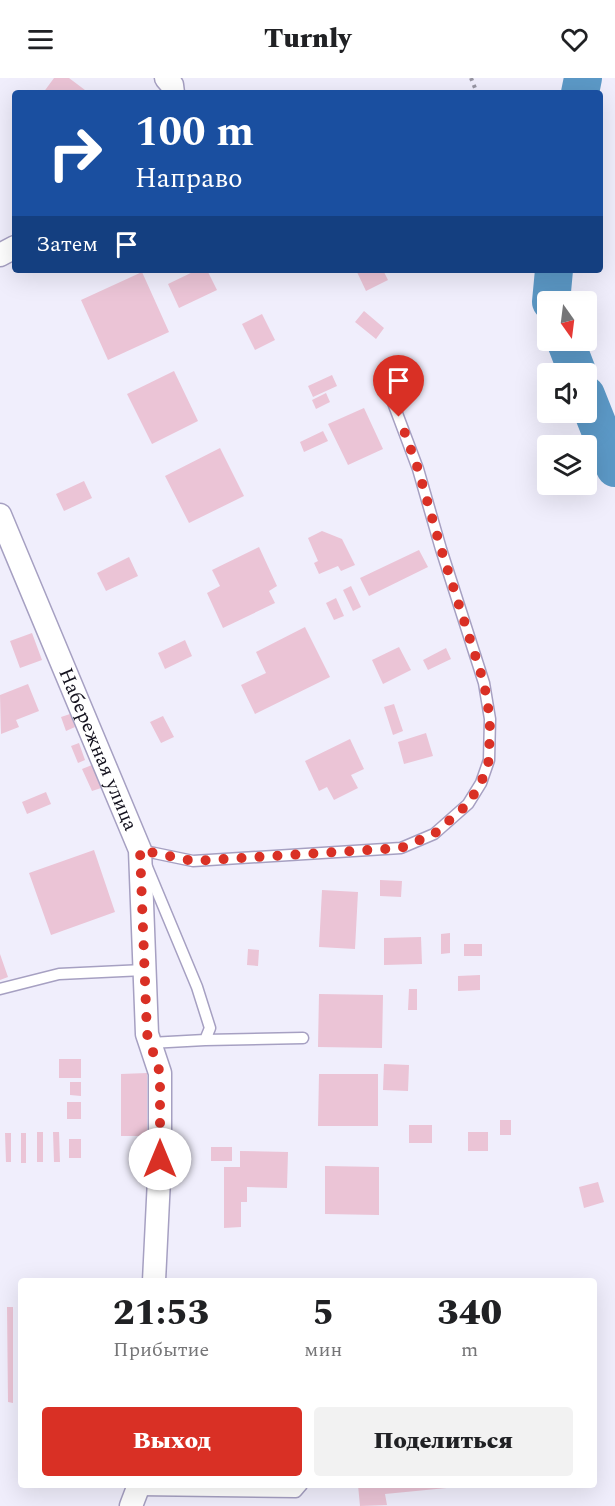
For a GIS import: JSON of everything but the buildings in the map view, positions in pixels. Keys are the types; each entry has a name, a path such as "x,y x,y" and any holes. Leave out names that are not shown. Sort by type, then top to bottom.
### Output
{"street":[{"name":"Набережная улица","path":"0,514 140,850 147,1034 160,1073 160,1159 154,1278"}],"lane":[{"path":"140,850 193,861 401,848 434,834 468,804 481,783 489,760 490,719 484,683 418,469 392,400"},
{"path":"140,850 206,1011 210,1028 205,1040"},
{"path":"0,989 58,975 144,970"},
{"path":"150,1043 303,1038"},
{"path":"136,1494 296,1491 299,1488"}],"waterway":[{"path":"581,90 583,78"},
{"path":"552,291 554,273"},
{"path":"569,351 574,363"},
{"path":"597,423 615,468"}],"route":[{"path":"160,1159 160,1073 147,1034 140,850 193,861 401,848 434,834 468,804 481,783 489,760 490,719 484,683 418,469 399,417"}]}
